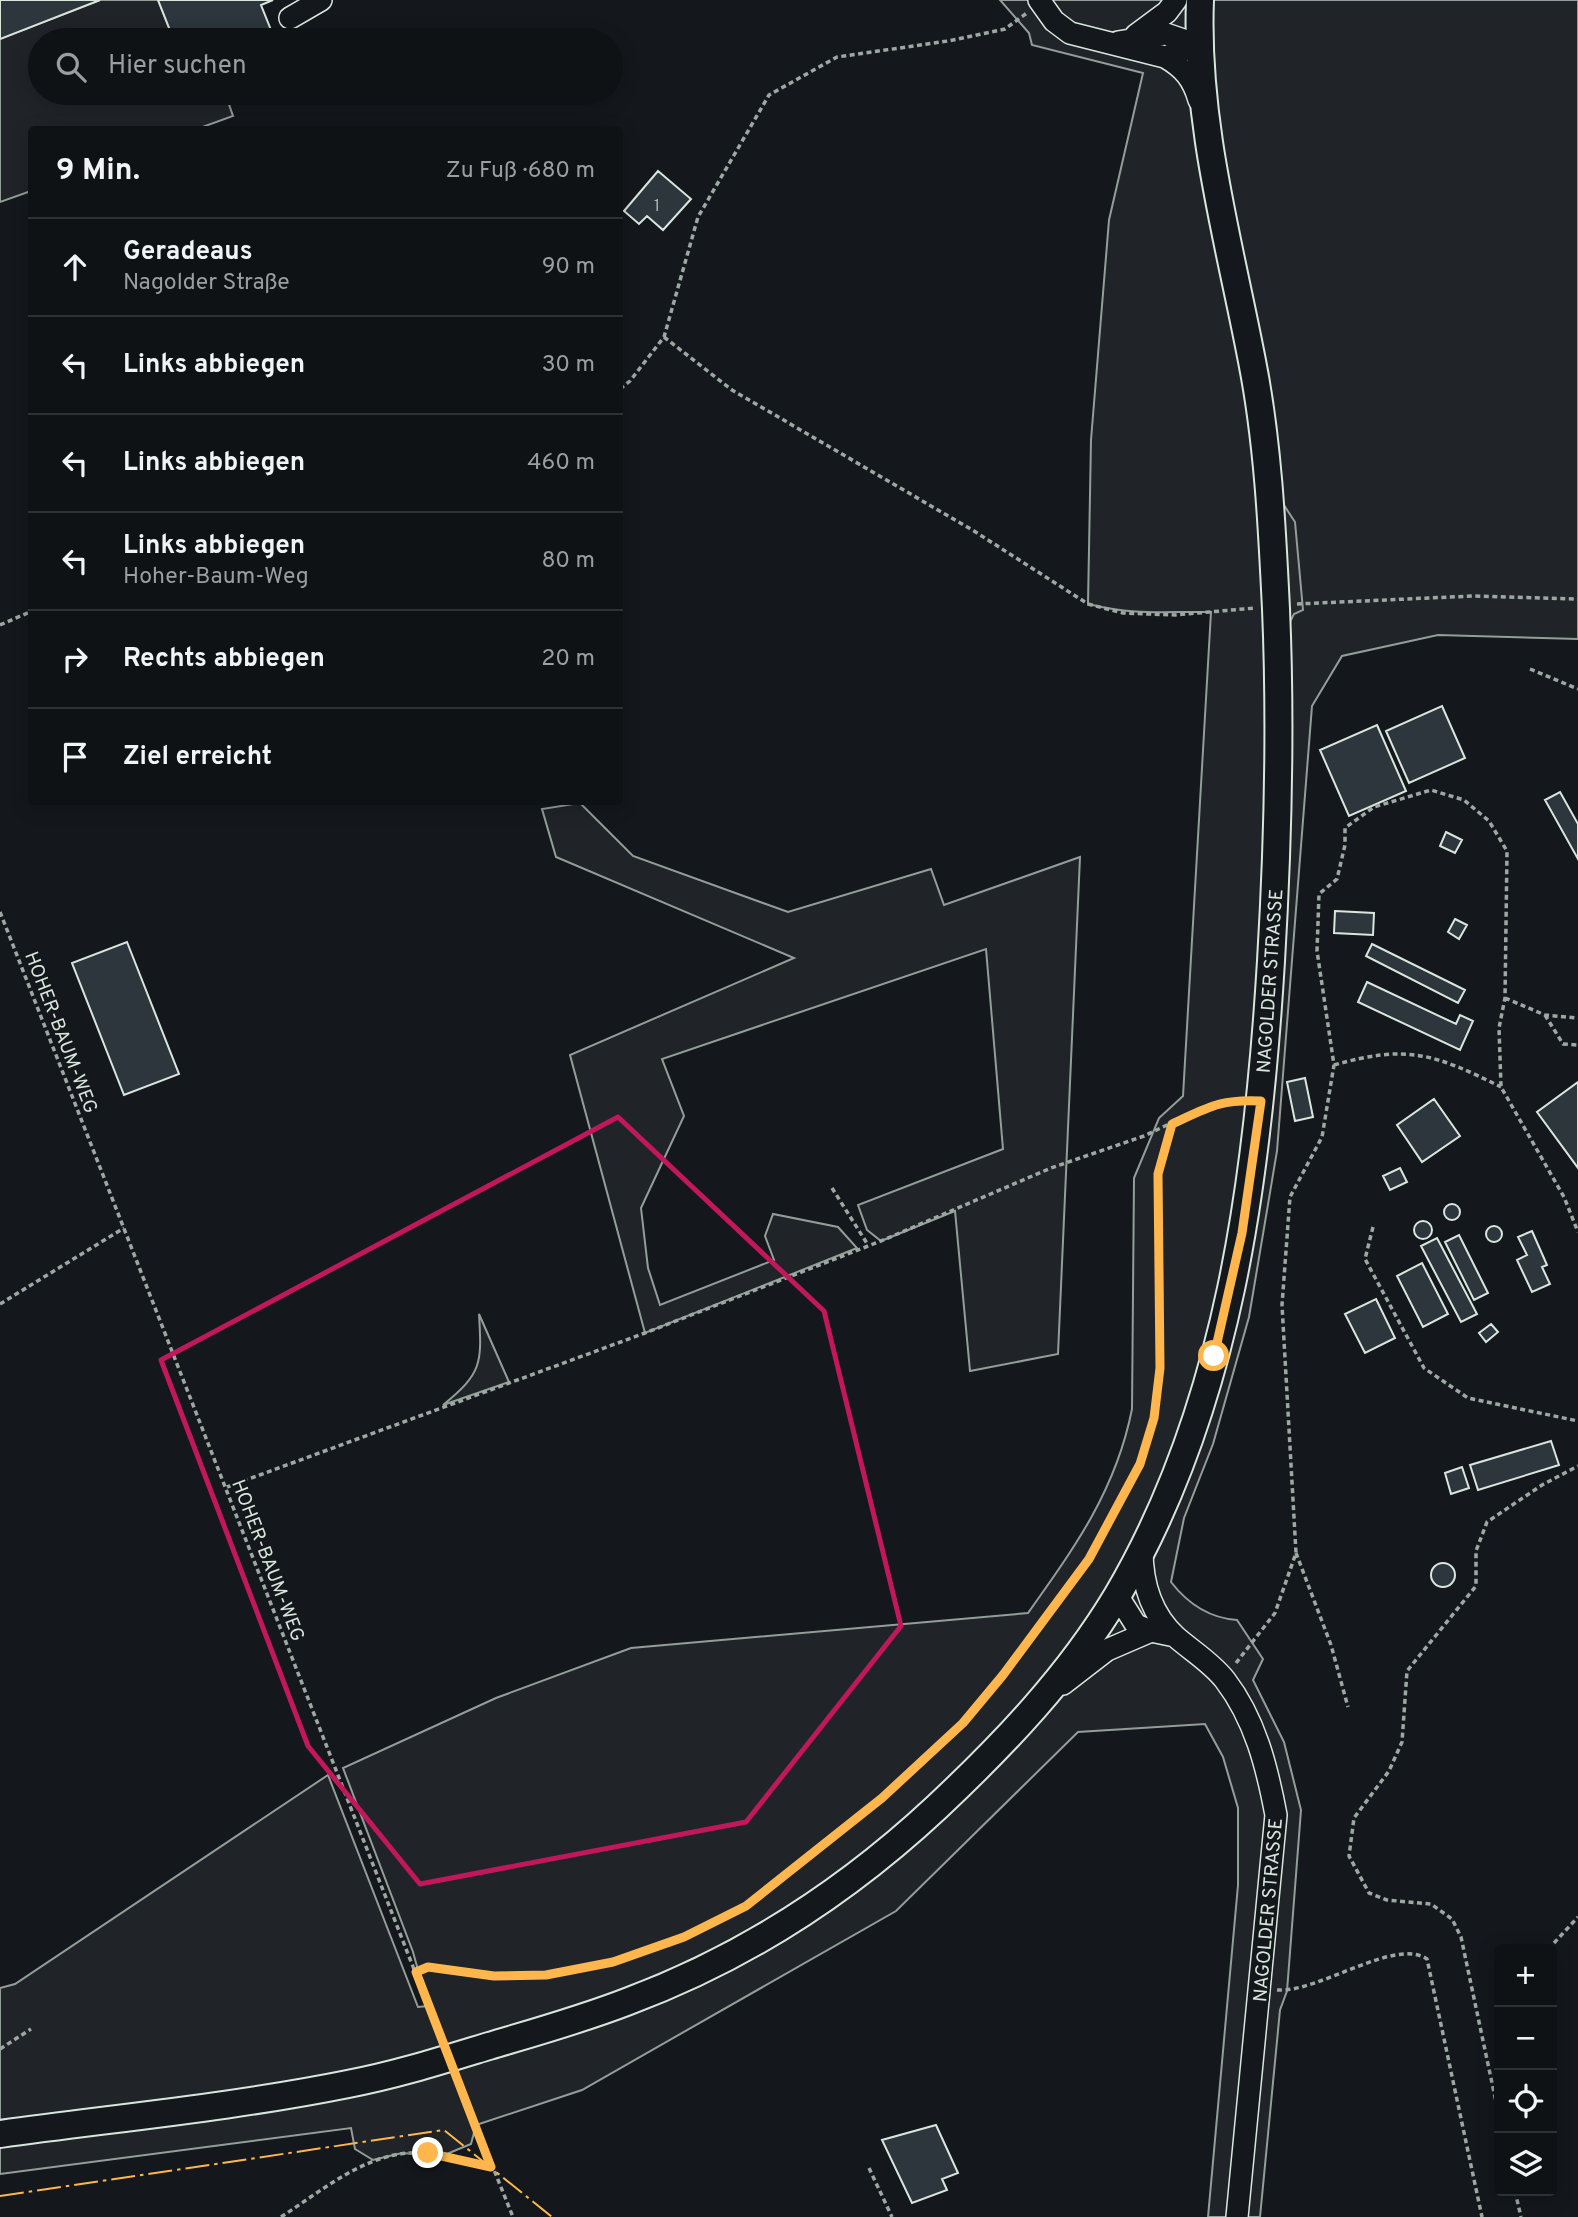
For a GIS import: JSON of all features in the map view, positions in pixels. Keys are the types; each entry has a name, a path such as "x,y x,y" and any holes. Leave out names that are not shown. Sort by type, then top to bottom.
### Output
{"main road":[{"name":"NAGOLDER STRASSE","path":"1117,1595 1142,1548 1179,1462 1214,1356 1242,1233 1261,1101 1276,849 1279,715 1276,607 1263,429 1206,124 1198,45 1200,0"},
{"path":"0,2134 347,2085 421,2067 578,2020 636,1999 744,1948 834,1892 915,1827 1000,1746 1034,1707 1071,1663 1117,1595"}],"street":[{"path":"290,19 321,0"},
{"path":"1122,41 1150,27 1176,0"},
{"path":"1040,2 1054,20 1070,33 1122,41 1166,57 1183,68 1195,85 1206,124"},
{"path":"1122,41 1166,34 1198,45"},
{"path":"1166,57 1198,45"},
{"name":"NAGOLDER STRASSE","path":"1142,1548 1142,1578 1152,1606 1175,1636 1224,1678 1248,1717 1267,1767 1276,1815 1237,2217"},
{"path":"1117,1595 1137,1597 1152,1606"},
{"name":"NAGOLDER STRASSE","path":"1117,1595 1136,1625 1175,1636"},
{"path":"1034,1707 1107,1650 1152,1631"}],"path":[{"path":"623,387 664,337 698,218 769,95 836,57 948,41 1005,29 1040,2"},
{"path":"664,337 732,390 974,531 1088,604 1123,613 1175,615 1315,602 1473,596 1578,599"},
{"path":"0,625 28,613"},
{"path":"1530,669 1578,689"},
{"path":"1348,1707 1331,1645 1296,1553 1282,1305 1290,1197 1322,1136 1334,1065 1317,951 1319,894 1338,879 1345,845 1345,828 1374,807 1431,790 1464,800 1489,821 1507,851 1505,998 1499,1028 1501,1087 1564,1197 1578,1233"},
{"name":"HOHER-BAUM-WEG","path":"0,912 491,2167 513,2217"},
{"path":"1505,998 1545,1015 1578,1018"},
{"path":"1545,1015 1563,1044 1578,1045"},
{"path":"1334,1065 1365,1056 1401,1053 1445,1059 1501,1087"},
{"path":"226,1488 645,1333 868,1245 1051,1167 1172,1124 1209,1105 1230,1100 1261,1101"},
{"path":"416,1972 428,1967 494,1976 546,1975 613,1962 684,1937 746,1906 882,1798 963,1723 1003,1675 1089,1559 1140,1464 1154,1418 1160,1368 1158,1174 1172,1124"},
{"path":"832,1188 868,1245"},
{"path":"1373,1227 1365,1259 1424,1368 1468,1398 1578,1421"},
{"path":"0,1304 124,1228"},
{"path":"1494,2092 1461,1937 1452,1919 1431,1903 1387,1900 1369,1893 1349,1856 1354,1818 1389,1771 1402,1742 1407,1671 1476,1586 1476,1551 1488,1522 1542,1485 1578,1466"},
{"path":"1224,1678 1275,1613 1296,1553"},
{"path":"1554,1944 1578,1917"},
{"path":"1261,1990 1287,1991 1310,1986 1392,1955 1418,1952 1427,1959 1482,2217"},
{"path":"0,2049 31,2029"},
{"path":"281,2217 349,2173 373,2160 388,2156 428,2153 491,2167"},
{"path":"869,2168 892,2217"},
{"path":"1516,2196 1521,2217"}],"highlighted area":[{"path":"618,1117 824,1311 901,1626 746,1822 420,1884 308,1746 161,1360"}],"shaded area":[{"path":"100,0 158,0 169,28 28,28"},
{"path":"1000,0 1578,0 1578,639 1438,635 1342,656 1312,706 1277,1151 1249,1317 1213,1444 1184,1518 1171,1582 1185,1597 1208,1613 1237,1620 1263,1659 1253,1680 1284,1742 1301,1810 1287,1991 1280,2010 1260,2217 1208,2217 1238,1885 1238,1808 1223,1757 1205,1724 1078,1732 896,1911 582,2090 476,2125 471,2144 442,2156 402,2153 373,2160 355,2149 351,2128 0,2174 0,1988 15,1984 328,1775 418,2007 428,2006 413,1952 343,1768 496,1698 631,1648 1028,1613 1092,1517 1116,1466 1132,1409 1134,1178 1159,1118 1183,1096 1211,612 1136,612 1088,604 1091,440 1109,220 1143,73 1032,45 1029,33"},
{"path":"28,28 28,105 229,105 233,116 205,126 28,126 28,192 0,202 0,39"},
{"path":"1278,496 1295,522 1303,610 1294,614 1289,624"},
{"path":"582,805 633,856 788,912 931,869 944,905 1080,857 1058,1354 970,1371 955,1211 881,1241 867,1230 858,1205 1003,1149 986,949 662,1059 684,1116 641,1208 648,1268 660,1305 774,1260 765,1236 773,1214 838,1227 857,1248 645,1333 570,1055 794,958 556,857 542,809"},
{"path":"479,1314 509,1382 443,1405 466,1384 477,1366 480,1345"}],"building":[{"path":"0,0 100,0 28,28 0,39"},
{"path":"158,0 273,0 261,5 270,28 169,28"},
{"path":"658,171 691,199 663,230 647,216 639,224 624,211"},
{"path":"1442,706 1465,758 1409,783 1386,731"},
{"path":"1377,725 1406,791 1349,816 1320,750"},
{"path":"1560,792 1578,824 1578,859 1545,800"},
{"path":"1446,832 1462,840 1455,853 1440,846"},
{"path":"1335,911 1374,913 1373,935 1334,933"},
{"path":"1455,919 1467,925 1459,939 1448,932"},
{"path":"127,942 179,1074 124,1095 72,963"},
{"path":"1372,944 1465,990 1458,1003 1366,956"},
{"path":"1367,982 1456,1024 1460,1015 1473,1021 1460,1050 1358,1002"},
{"path":"1305,1078 1313,1117 1295,1121 1287,1082"},
{"path":"1578,1082 1578,1168 1537,1112"},
{"path":"1434,1099 1460,1136 1422,1162 1397,1125"},
{"path":"1400,1168 1407,1182 1390,1190 1383,1176"},
{"path":"1449,1204 1455,1204 1460,1212 1458,1218 1449,1220 1444,1215 1444,1209"},
{"path":"1423,1221 1429,1224 1432,1230 1429,1236 1423,1239 1417,1236 1414,1230 1417,1224"},
{"path":"1491,1226 1497,1226 1502,1234 1500,1240 1491,1242 1486,1237 1486,1231"},
{"path":"1532,1231 1547,1265 1542,1267 1550,1284 1532,1292 1517,1260 1527,1255 1518,1237"},
{"path":"1459,1235 1488,1293 1474,1300 1445,1242"},
{"path":"1437,1238 1477,1314 1461,1322 1421,1246"},
{"path":"1422,1263 1448,1314 1423,1327 1397,1276"},
{"path":"1376,1299 1395,1338 1365,1353 1345,1314"},
{"path":"1491,1324 1498,1332 1486,1342 1479,1333"},
{"path":"1551,1441 1559,1465 1478,1490 1470,1465"},
{"path":"1462,1467 1469,1488 1451,1494 1445,1473"},
{"path":"1443,1563 1452,1566 1455,1575 1452,1584 1443,1587 1434,1584 1431,1575 1434,1566"},
{"path":"936,2125 958,2173 942,2179 947,2190 912,2203 882,2140"}],"power":[{"path":"0,2196 444,2130 552,2217"}],"route":[{"path":"428,2153 491,2167 416,1972 428,1967 494,1976 546,1975 613,1962 653,1949 714,1923 746,1906 882,1798 963,1723 1003,1675 1089,1559 1140,1464 1154,1418 1160,1368 1156,1236 1158,1174 1172,1124 1209,1105 1230,1100 1261,1101 1242,1233 1214,1356"}]}
